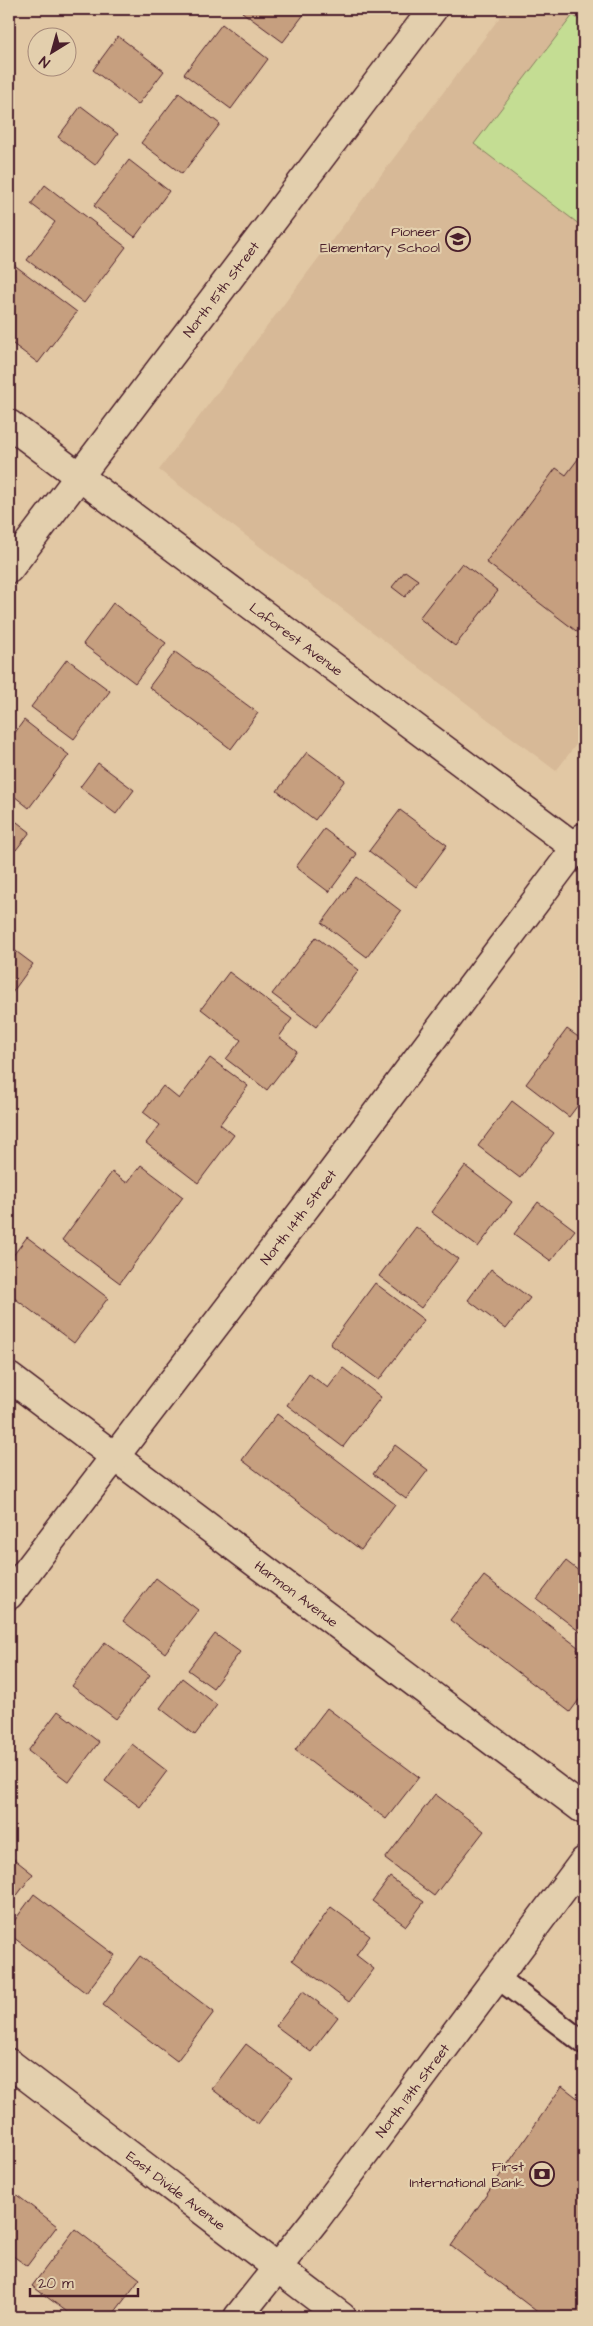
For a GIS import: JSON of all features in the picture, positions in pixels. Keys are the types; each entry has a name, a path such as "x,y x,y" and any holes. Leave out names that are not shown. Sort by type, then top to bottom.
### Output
{"street":[{"name":"North 15th Street","path":"9,570 433,9"},
{"name":"Laforest Avenue","path":"9,424 582,846"},
{"name":"North 14th Street","path":"9,1595 582,846"},
{"name":"Harmon Avenue","path":"9,1377 584,1810"},
{"name":"North 13th Street","path":"238,2317 584,1861"},
{"name":"East Divide Avenue","path":"9,2063 342,2317"}],"lane":[{"path":"497,1977 584,2043"}],"shaded area":[{"name":"Pioneer Elementary School","path":"506,9 584,9 584,734 556,771 159,470"}],"green space":[{"path":"573,15 584,24 584,228 474,144"}],"building":[{"path":"245,9 308,9 283,42 242,12"},
{"path":"222,24 268,59 231,109 184,74"},
{"path":"118,36 164,71 138,105 93,70"},
{"path":"179,93 220,124 182,174 141,143"},
{"path":"81,106 118,134 95,165 58,137"},
{"path":"129,160 169,191 135,237 94,206"},
{"path":"45,185 126,247 84,303 27,260 55,222 31,204"},
{"path":"9,261 77,312 38,363 9,341"},
{"path":"584,451 584,637 486,562 556,468 566,475"},
{"path":"462,563 498,591 455,646 419,618"},
{"path":"405,571 418,580 405,597 392,587"},
{"path":"113,603 166,643 135,683 83,644"},
{"path":"175,652 258,713 231,749 149,687"},
{"path":"67,659 110,691 74,739 31,707"},
{"path":"24,720 69,755 29,808 9,792 9,741"},
{"path":"307,752 345,780 315,820 277,791"},
{"path":"98,763 134,790 116,814 80,787"},
{"path":"400,810 447,845 416,887 369,851"},
{"path":"9,816 30,832 16,850 9,845"},
{"path":"324,829 357,854 329,892 296,867"},
{"path":"356,877 401,911 367,957 322,923"},
{"path":"316,937 359,970 316,1027 272,994"},
{"path":"9,946 33,964 9,997"},
{"path":"229,972 292,1019 279,1037 297,1051 267,1090 226,1059 241,1040 201,1009"},
{"path":"567,1029 584,1041 584,1097 569,1117 526,1084"},
{"path":"210,1058 248,1086 220,1124 234,1135 198,1183 146,1143 160,1125 143,1112 163,1086 179,1099"},
{"path":"512,1101 554,1133 520,1178 478,1146"},
{"path":"141,1165 183,1197 120,1283 62,1240 112,1172 127,1183"},
{"path":"465,1166 512,1202 478,1247 431,1212"},
{"path":"538,1202 575,1230 551,1261 514,1234"},
{"path":"416,1227 458,1259 421,1308 379,1276"},
{"path":"27,1237 108,1298 74,1343 9,1294 9,1261"},
{"path":"491,1269 530,1298 506,1329 468,1300"},
{"path":"375,1283 424,1320 379,1380 330,1344"},
{"path":"343,1368 381,1397 343,1447 287,1405 309,1374 328,1388"},
{"path":"277,1414 395,1504 361,1550 242,1460"},
{"path":"395,1445 428,1470 406,1499 373,1474"},
{"path":"566,1561 584,1575 584,1635 537,1599"},
{"path":"484,1576 578,1647 577,1650 584,1656 584,1693 570,1712 450,1620"},
{"path":"156,1578 198,1610 165,1653 123,1621"},
{"path":"215,1634 240,1652 213,1688 188,1670"},
{"path":"105,1642 150,1675 116,1719 72,1686"},
{"path":"182,1678 217,1705 195,1735 160,1708"},
{"path":"327,1708 419,1777 386,1819 295,1750"},
{"path":"58,1711 99,1742 69,1782 28,1751"},
{"path":"132,1744 167,1771 140,1807 105,1781"},
{"path":"435,1794 484,1831 434,1896 385,1859"},
{"path":"9,1855 33,1874 9,1906"},
{"path":"390,1877 424,1902 406,1926 372,1901"},
{"path":"34,1894 115,1955 86,1993 9,1934 9,1928"},
{"path":"331,1907 370,1936 356,1955 374,1969 349,2002 292,1960"},
{"path":"140,1956 214,2012 177,2061 103,2005"},
{"path":"303,1991 338,2017 311,2052 276,2026"},
{"path":"246,2044 292,2079 258,2124 212,2089"},
{"name":"First International Bank","path":"562,2086 584,2103 584,2317 544,2317 451,2246"},
{"path":"9,2189 57,2226 27,2266 9,2253"},
{"path":"75,2229 140,2279 111,2317 74,2317 32,2286"}],"place":[{"name":"Pioneer Elementary School","path":"458,239"},
{"name":"First International Bank","path":"542,2174"}]}
